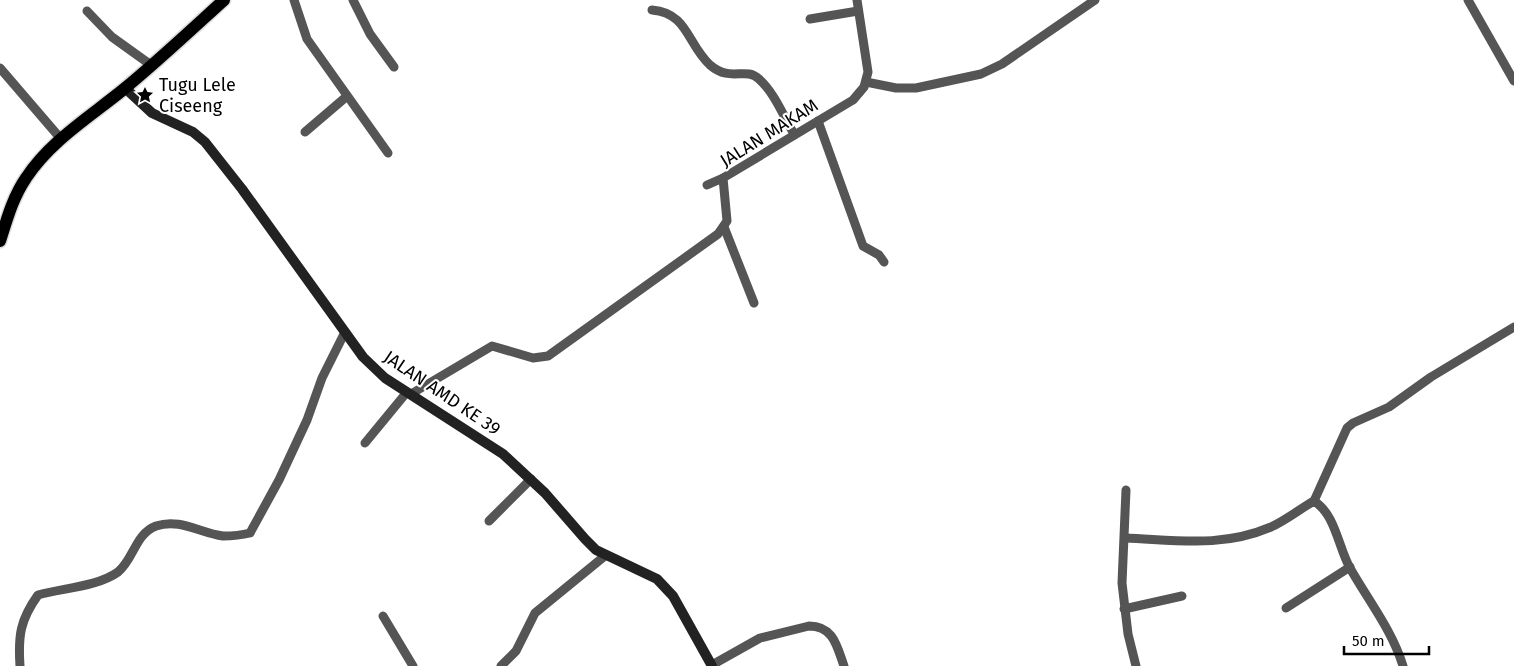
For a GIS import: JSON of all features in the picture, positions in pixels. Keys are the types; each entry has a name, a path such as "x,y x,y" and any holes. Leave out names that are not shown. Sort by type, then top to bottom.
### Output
{"main road":[{"path":"0,241 12,204 26,177 61,140 125,88 224,0"}],"street":[{"path":"294,0 301,14 307,39 346,97 388,153"},
{"path":"353,0 370,34 394,67"},
{"path":"857,0 868,72 866,82 896,88 916,88 982,74 1002,64 1095,0"},
{"path":"1468,0 1514,81"},
{"path":"652,10 665,12 676,18 699,52 718,70 731,75 747,73 758,78 794,134"},
{"path":"87,11 112,37 151,65"},
{"path":"810,18 858,11"},
{"path":"0,68 61,140"},
{"name":"JALAN MAKAM","path":"724,227 727,220 723,178 853,100 866,82"},
{"name":"JALAN AMD KE 39","path":"125,88 142,105 161,118 193,132 205,142 242,189 345,332 376,370 453,423 489,443 531,479 596,550 657,578 667,588 712,666"},
{"path":"305,132 346,97"},
{"path":"818,121 864,246 878,255 884,262"},
{"path":"707,185 723,178"},
{"path":"364,442 409,393 492,346 533,358 548,356 696,252 724,227 754,303"},
{"path":"1126,538 1206,543 1238,538 1272,526 1314,501 1347,428 1353,422 1388,408 1431,377 1514,327"},
{"path":"20,666 18,643 25,614 38,595 108,578 126,562 140,538 155,527 178,524 223,536 250,533 279,480 307,420 322,378 345,332"},
{"path":"489,521 531,479"},
{"path":"1126,490 1123,532 1126,538 1122,557 1124,609 1136,666"},
{"path":"1314,501 1326,511 1350,567 1377,610 1403,666"},
{"path":"501,666 516,651 535,613 606,555"},
{"path":"1286,608 1350,567"},
{"path":"1124,609 1182,596"},
{"path":"383,616 413,666"},
{"path":"712,666 760,638 817,626 830,633 844,666"}],"place":[{"name":"Tugu Lele Ciseeng","path":"145,95"}]}
